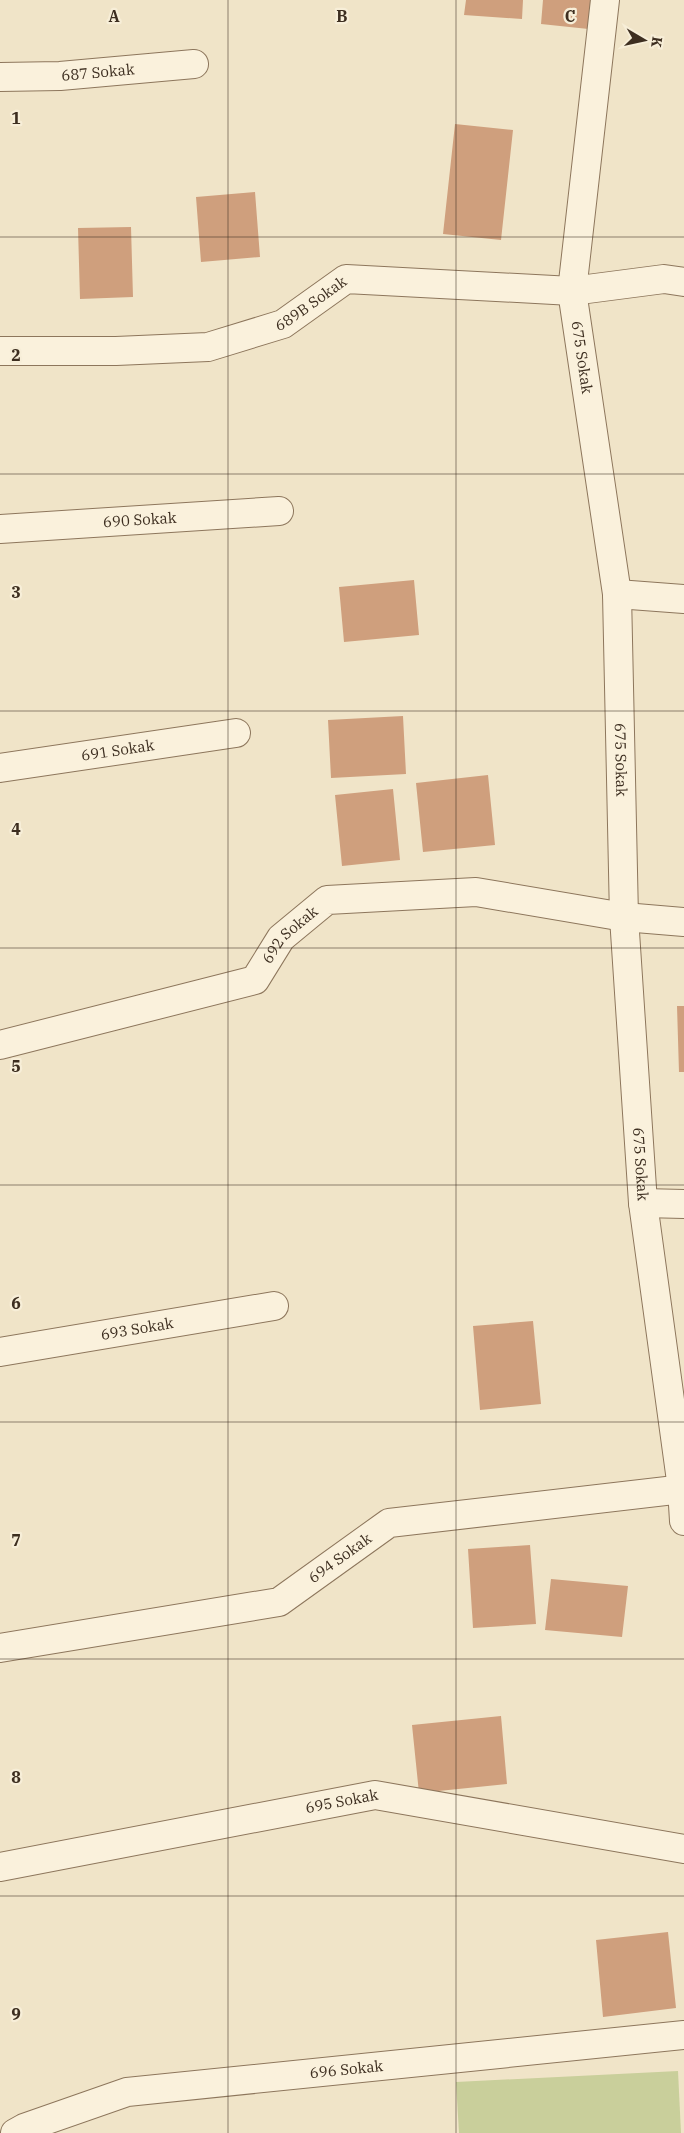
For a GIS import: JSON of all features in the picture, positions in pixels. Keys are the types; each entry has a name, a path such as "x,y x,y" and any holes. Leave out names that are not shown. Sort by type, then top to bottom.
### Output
{"street":[{"name":"675 Sokak","path":"605,0 572,291 617,594 624,917 643,1203 683,1488 684,1521"},
{"name":"687 Sokak","path":"0,77 60,76 194,64"},
{"name":"689B Sokak","path":"0,351 116,351 208,347 283,324 346,279 572,291 664,279 684,282"},
{"name":"690 Sokak","path":"0,529 279,511"},
{"path":"617,594 684,599"},
{"name":"691 Sokak","path":"0,768 236,733"},
{"name":"692 Sokak","path":"0,1045 255,980 281,938 326,900 476,892 624,917 684,922"},
{"path":"643,1203 684,1204"},
{"name":"693 Sokak","path":"0,1352 274,1306"},
{"name":"694 Sokak","path":"0,1648 279,1602 389,1523 683,1488"},
{"name":"695 Sokak","path":"0,1868 375,1795 684,1849"},
{"name":"696 Sokak","path":"15,2133 127,2092 684,2036"}],"green space":[{"path":"678,2071 681,2133 459,2133 456,2082"}],"building":[{"path":"466,0 523,0 522,19 464,15"},
{"path":"543,0 601,0 598,30 541,24"},
{"path":"455,124 513,130 501,240 443,234"},
{"path":"255,192 260,257 201,262 196,197"},
{"path":"131,227 133,297 80,299 78,228"},
{"path":"414,580 419,635 344,642 339,587"},
{"path":"403,716 406,774 331,778 328,720"},
{"path":"488,775 495,845 423,852 416,783"},
{"path":"393,789 400,860 342,866 335,795"},
{"path":"677,1006 684,1006 684,1072 679,1072"},
{"path":"533,1321 541,1404 480,1410 473,1326"},
{"path":"530,1545 536,1624 473,1628 468,1549"},
{"path":"551,1579 628,1586 622,1637 545,1630"},
{"path":"501,1716 507,1784 419,1793 412,1725"},
{"path":"668,1932 676,2008 603,2017 596,1940"}]}
